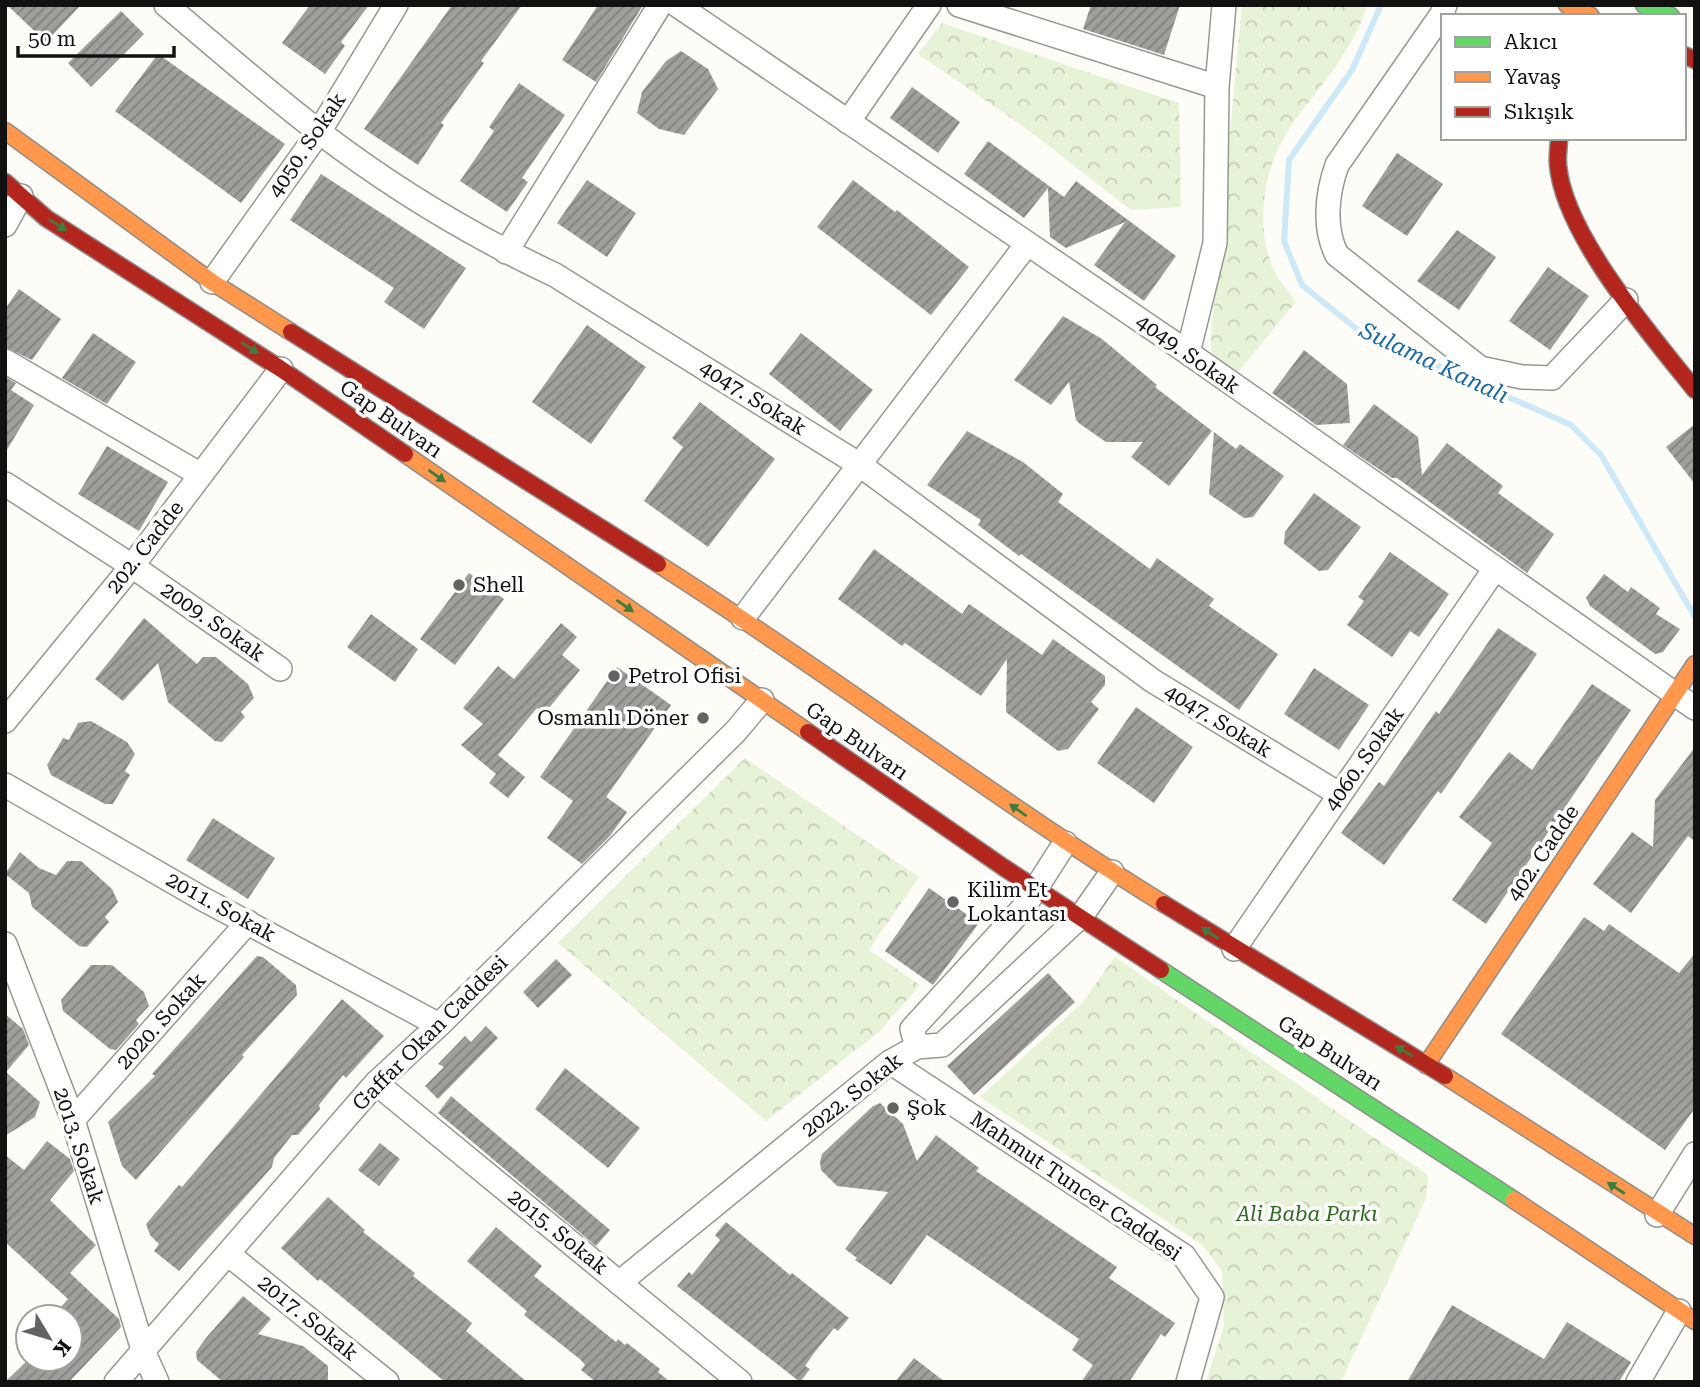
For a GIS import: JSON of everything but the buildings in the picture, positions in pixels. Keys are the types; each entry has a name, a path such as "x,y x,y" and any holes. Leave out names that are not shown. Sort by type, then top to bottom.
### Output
{"main road":[{"path":"1567,5 1587,14"},
{"path":"1644,5 1666,14"},
{"name":"Gap Bulvarı","path":"5,131 212,282 743,618 1065,843 1426,1065 1657,1215 1695,1236"},
{"path":"1558,140 1554,154 1563,191 1601,266 1695,390"},
{"name":"Gap Bulvarı","path":"13,189 46,218 281,369 1037,887 1687,1316"},
{"name":"402. Cadde","path":"1426,1065 1695,664"}],"street":[{"name":"4047. Sokak","path":"166,5 319,132 434,210 506,252 555,275 860,465 1153,681 1339,794"},
{"name":"4050. Sokak","path":"212,282 319,132 396,5"},
{"path":"506,252 660,5"},
{"name":"4049. Sokak","path":"677,5 1188,354 1674,696 1695,708"},
{"path":"848,122 929,5"},
{"path":"959,5 1217,87"},
{"path":"1188,354 1215,243 1217,87 1224,5"},
{"path":"1441,15 1337,164 1329,188 1329,241 1337,256 1480,368 1522,377 1552,378 1626,300"},
{"path":"5,225 13,189"},
{"path":"743,618 1027,244"},
{"path":"5,361 201,475"},
{"name":"202. Cadde","path":"5,721 132,566 281,369"},
{"name":"2009. Sokak","path":"5,484 132,566 280,669"},
{"name":"4060. Sokak","path":"1234,948 1494,570"},
{"name":"Gaffar Okan Caddesi","path":"116,1382 376,1083 439,1025 736,731 762,700"},
{"name":"2011. Sokak","path":"5,785 248,922 439,1025"},
{"name":"2022. Sokak","path":"619,1283 890,1062 917,1047 912,1029 1024,907 1065,843"},
{"path":"917,1047 942,1045 1082,915 1112,872"},
{"name":"2020. Sokak","path":"73,1120 248,922"},
{"name":"2013. Sokak","path":"5,944 73,1120 144,1353 157,1382"},
{"name":"Mahmut Tuncer Caddesi","path":"890,1062 1184,1256 1212,1297 1188,1382"},
{"name":"2015. Sokak","path":"376,1083 740,1382"},
{"path":"1657,1215 1695,1154"},
{"name":"2017. Sokak","path":"229,1254 387,1382"},
{"path":"1638,1382 1687,1316"}],"green space":[{"path":"1242,5 1367,5 1345,52 1293,123 1275,155 1265,192 1264,230 1272,266 1296,302 1237,373 1211,353 1211,335"},
{"path":"942,23 1179,103 1181,207 1131,210 1027,129 918,54"},
{"path":"745,758 919,877 869,950 920,985 880,1031 766,1121 558,943"},
{"name":"Ali Baba Parkı","path":"1115,957 1428,1175 1426,1198 1341,1382 1206,1382 1224,1326 1222,1271 1202,1245 980,1097 1081,1004"}],"waterway":[{"name":"Sulama Kanalı","path":"1381,5 1352,70 1289,160 1284,241 1302,285 1358,330 1571,425 1601,455 1695,617"}],"traffic: fast":[{"path":"1644,5 1666,14"},
{"path":"1161,970 1514,1200"}],"traffic: slow":[{"path":"1567,5 1587,14"},
{"path":"5,131 212,282 291,332"},
{"path":"405,454 808,732"},
{"path":"658,564 1036,821 1164,904"},
{"path":"1426,1065 1695,664"},
{"path":"1445,1076 1695,1236"},
{"path":"1514,1200 1695,1321"}],"traffic: jam":[{"path":"1686,56 1695,60"},
{"path":"1559,140 1558,165 1564,193 1576,222 1593,253 1634,314 1695,390"},
{"path":"5,182 46,218 281,369 405,454"},
{"path":"291,332 658,564"},
{"path":"808,732 1003,867 1161,970"},
{"path":"1164,904 1445,1076"}],"place":[{"name":"Shell","path":"459,585"},
{"name":"Petrol Ofisi","path":"614,676"},
{"name":"Osmanlı Döner","path":"703,718"},
{"name":"Kilim Et Lokantası","path":"953,902"},
{"name":"Şok","path":"893,1108"}]}
